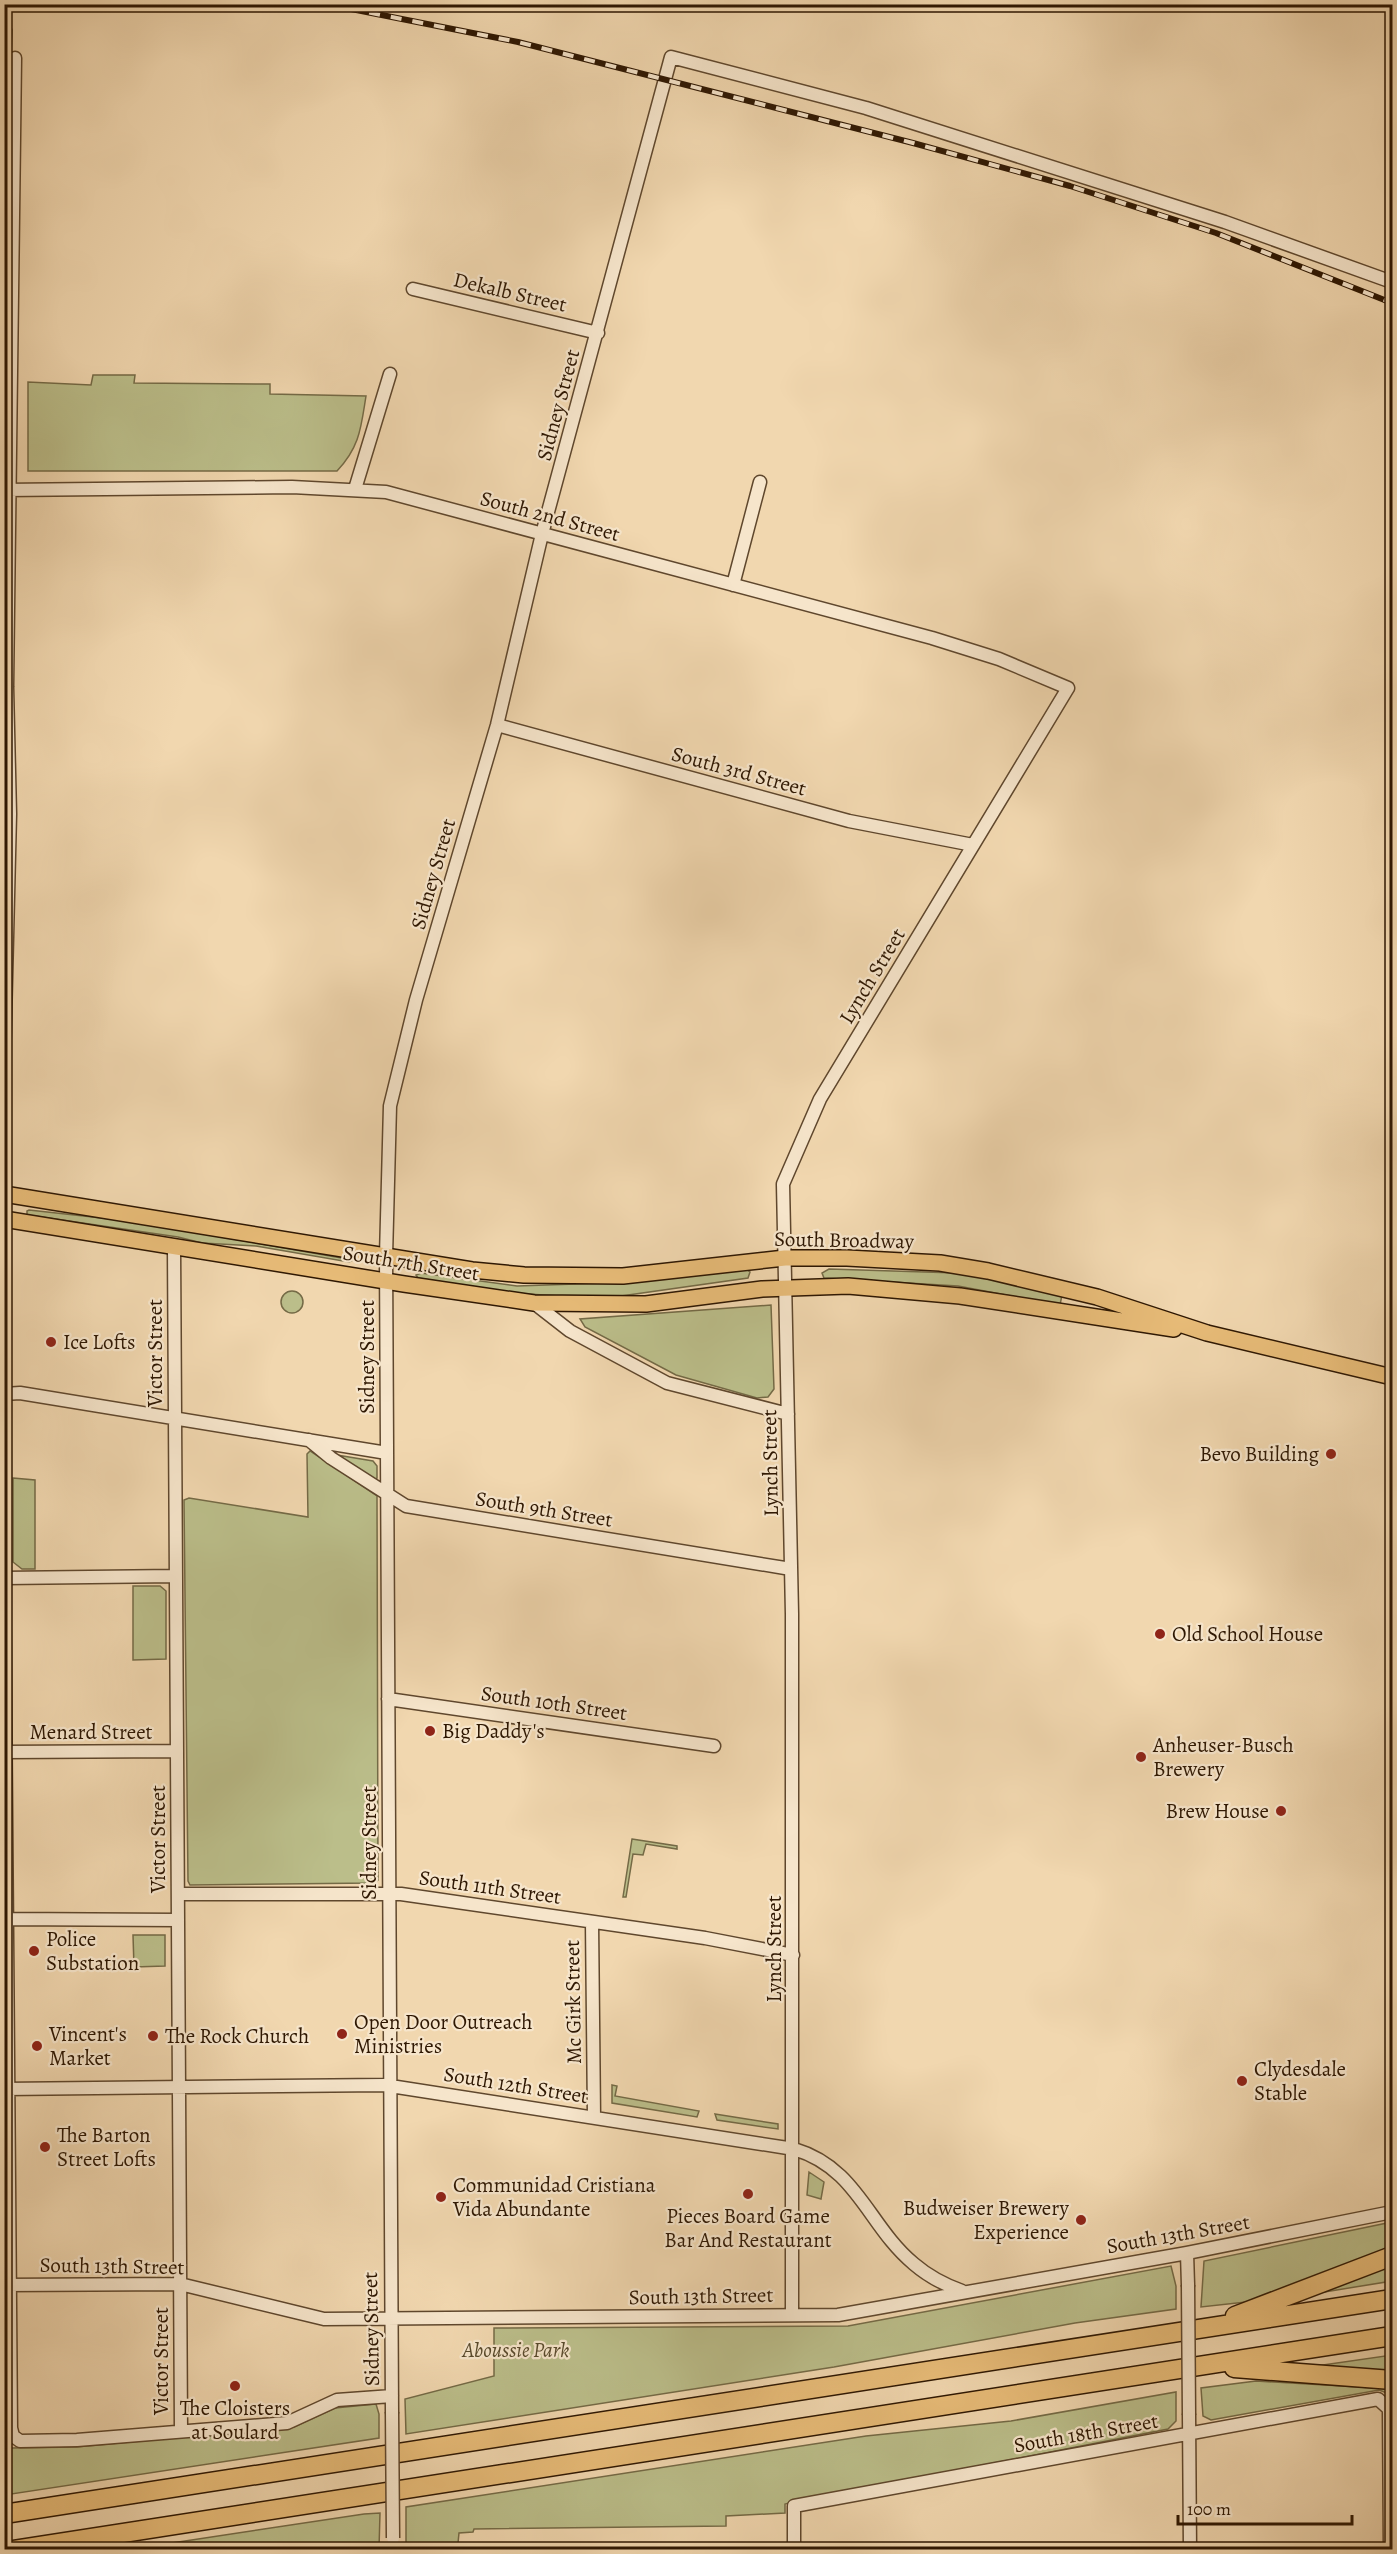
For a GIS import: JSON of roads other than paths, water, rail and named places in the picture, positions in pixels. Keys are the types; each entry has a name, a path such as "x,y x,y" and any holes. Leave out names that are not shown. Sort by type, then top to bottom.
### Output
{"highway":[{"path":"1206,2328 1392,2256"},
{"path":"4,2514 1392,2299"},
{"path":"15,2550 1392,2336"},
{"path":"1202,2366 1392,2379"}],"main road":[{"name":"South 7th Street","path":"4,1194 472,1270"},
{"name":"South 7th Street","path":"4,1218 534,1303"},
{"name":"South Broadway","path":"472,1270 524,1275 623,1276 786,1258 876,1259 961,1266 1101,1298 1207,1333 1392,1377"},
{"name":"South Broadway","path":"534,1303 646,1304 786,1288 848,1286 915,1290 1207,1333"}],"street":[{"name":"Sidney Street","path":"393,2544 386,1256 390,1106 416,1000 497,725 542,534 671,57 866,108 1225,222 1392,282"},
{"path":"4,1061 10,825 6,687 15,58"},
{"name":"Dekalb Street","path":"413,289 598,333"},
{"path":"355,489 390,374"},
{"path":"733,585 760,482"},
{"name":"South 2nd Street","path":"8,490 355,489 386,492 932,638 999,659 1068,688"},
{"name":"Lynch Street","path":"792,2315 794,2149 791,1569 783,1184 820,1099 1068,688"},
{"name":"South 3rd Street","path":"497,725 849,820 974,845"},
{"name":"Victor Street","path":"174,1247 181,2430"},
{"name":"South 7th Street","path":"534,1303 578,1335 667,1383 788,1413"},
{"name":"South 9th Street","path":"4,1394 20,1393 387,1453"},
{"name":"South 9th Street","path":"309,1440 331,1458 399,1503 791,1569"},
{"path":"4,1567 7,2284 13,2436 20,2441 76,2440 287,2423 337,2400 392,2396"},
{"path":"5,1578 176,1576"},
{"name":"South 10th Street","path":"388,1698 714,1746"},
{"name":"Menard Street","path":"5,1752 177,1751"},
{"name":"South 11th Street","path":"178,1894 388,1893 705,1938 793,1955"},
{"path":"6,1919 178,1920"},
{"name":"Mc Girk Street","path":"592,1922 594,2117"},
{"name":"South 12th Street","path":"7,2089 389,2086 794,2149 811,2154 836,2170 913,2264 939,2282 962,2291"},
{"name":"South 13th Street","path":"7,2284 180,2283 324,2319 859,2313 962,2291 1187,2253 1392,2212"},
{"path":"1187,2253 1190,2550"},
{"name":"South 18th Street","path":"794,2550 794,2506 1370,2399 1384,2402 1389,2409 1390,2550"}],"railway":[{"path":"326,4 518,42 913,143 1070,186 1216,233 1392,303"}],"place":[{"name":"Ice Lofts","path":"51,1342"},
{"name":"Bevo Building","path":"1331,1454"},
{"name":"Old School House","path":"1160,1634"},
{"name":"Big Daddy's","path":"430,1731"},
{"name":"Anheuser-Busch Brewery","path":"1141,1757"},
{"name":"Brew House","path":"1281,1811"},
{"name":"Police Substation","path":"34,1951"},
{"name":"Open Door Outreach Ministries","path":"342,2034"},
{"name":"The Rock Church","path":"153,2036"},
{"name":"Vincent's Market","path":"37,2046"},
{"name":"Clydesdale Stable","path":"1242,2081"},
{"name":"The Barton Street Lofts","path":"45,2147"},
{"name":"Pieces Board Game Bar And Restaurant","path":"748,2194"},
{"name":"Communidad Cristiana Vida Abundante","path":"441,2197"},
{"name":"Budweiser Brewery Experience","path":"1081,2220"},
{"name":"The Cloisters at Soulard","path":"235,2386"}],"park label":[{"name":"Aboussie Park","path":"516,2350"}]}
